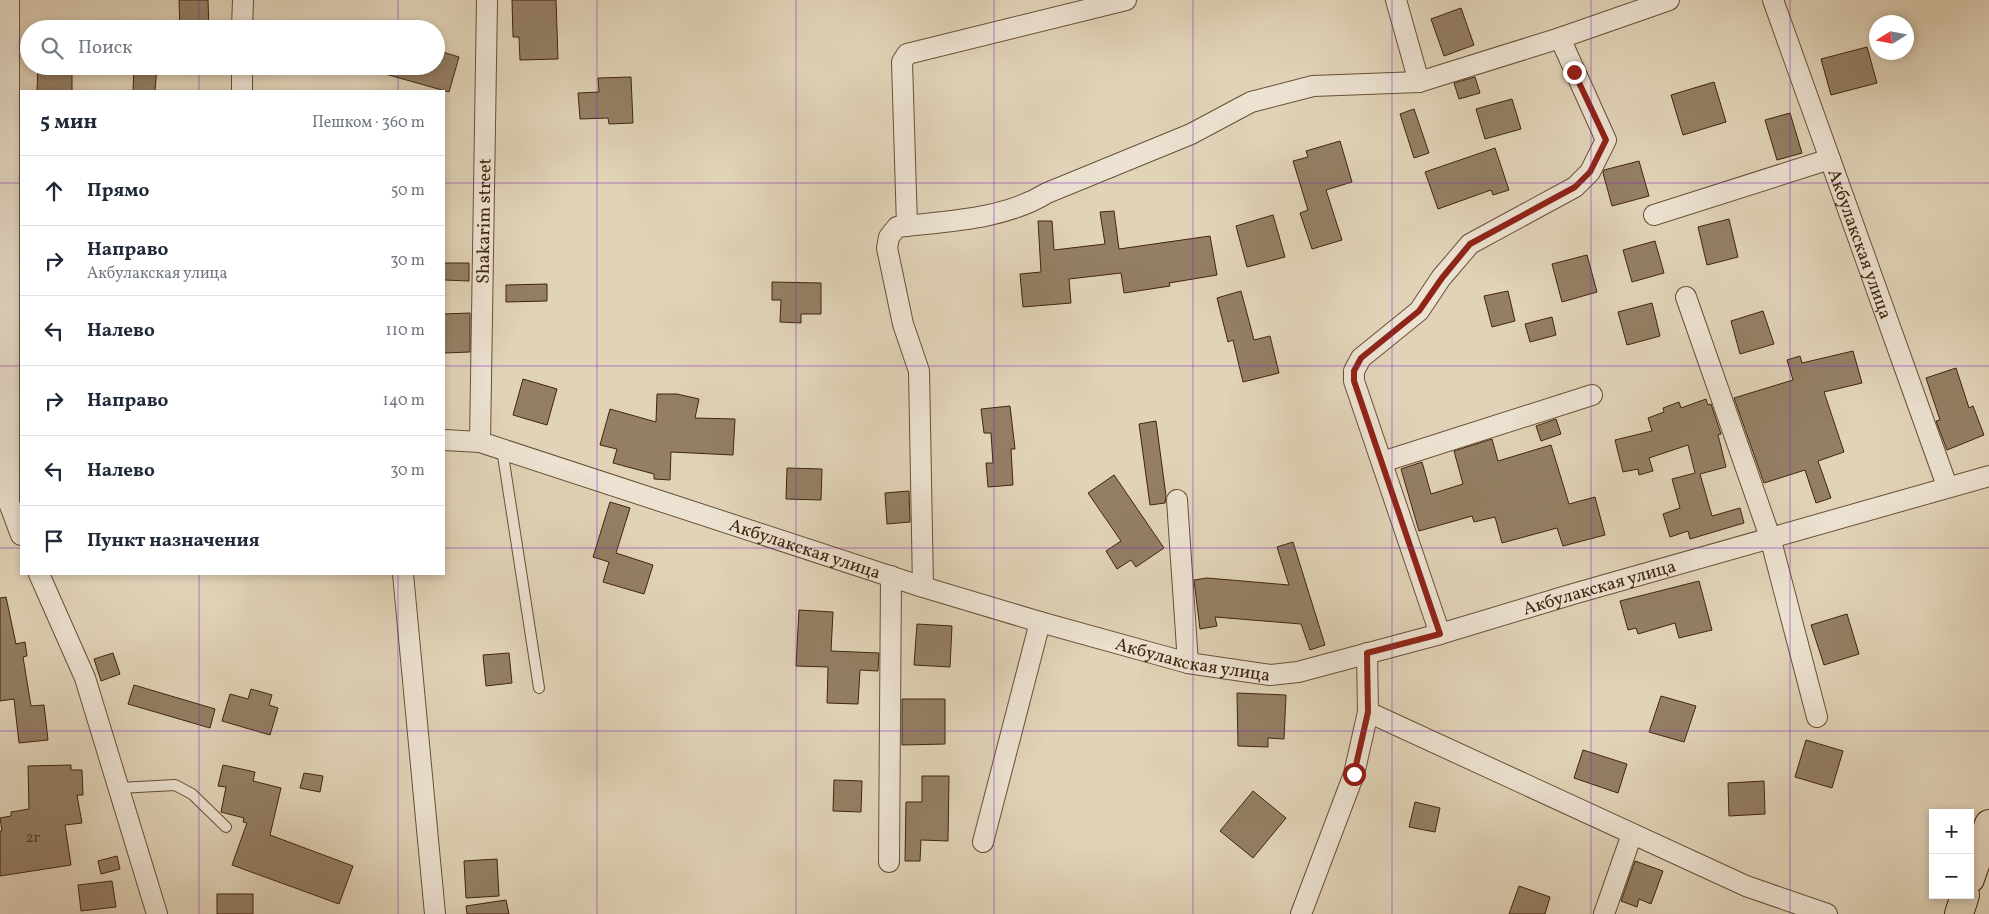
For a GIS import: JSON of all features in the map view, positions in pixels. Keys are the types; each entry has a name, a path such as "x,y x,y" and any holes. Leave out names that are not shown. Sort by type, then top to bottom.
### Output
{"main road":[{"path":"1974,867 1989,824"},
{"path":"1959,914 1964,899"}],"street":[{"path":"9,0 5,504 20,530"},
{"path":"242,0 242,20"},
{"name":"Shakarim street","path":"480,442 487,0"},
{"path":"907,226 902,62 907,54 1126,0"},
{"path":"1396,0 1419,82"},
{"path":"924,587 919,371 903,324 887,248 889,237 897,227 1000,213 1031,203 1056,189 1191,134 1251,102 1313,86 1419,82 1560,38 1668,0"},
{"name":"Акбулакская улица","path":"1773,0 1948,486"},
{"path":"1440,634 1354,381 1354,371 1361,358 1419,311 1442,278 1470,244 1575,187 1590,172 1606,140 1560,38"},
{"path":"242,75 242,90"},
{"path":"1654,216 1830,159"},
{"path":"1686,297 1770,537 1817,717"},
{"path":"1382,462 1592,395"},
{"name":"Акбулакская улица","path":"445,440 480,442 924,587 1040,622 1188,663 1270,674 1298,672 1440,634 1770,537 1989,476"},
{"path":"1177,500 1188,663"},
{"path":"38,575 85,678 157,914"},
{"path":"403,575 435,914"},
{"path":"889,862 891,576"},
{"path":"983,842 1040,622"},
{"path":"1302,914 1354,774 1368,712 1367,653"},
{"path":"1368,712 1746,886 1827,914"},
{"path":"1604,914 1632,834"}],"lane":[{"path":"502,449 539,688"},
{"path":"118,788 175,786 192,794 226,828"}],"building":[{"path":"179,0 208,0 209,20 180,20"},
{"path":"512,0 556,0 558,59 520,60 519,37 513,37"},
{"path":"1461,8 1474,45 1444,56 1431,19"},
{"path":"1867,47 1869,60 1871,60 1877,83 1831,95 1821,59"},
{"path":"445,53 459,57 449,92 389,75 445,75"},
{"path":"38,75 72,75 72,90 37,90"},
{"path":"134,75 156,75 155,90 133,90"},
{"path":"631,77 633,123 609,124 608,118 580,119 578,93 599,92 598,78"},
{"path":"1475,77 1480,93 1459,99 1454,83"},
{"path":"1714,82 1726,122 1683,135 1671,95"},
{"path":"1512,99 1521,129 1485,139 1476,109"},
{"path":"1414,109 1429,153 1414,158 1400,114"},
{"path":"1790,113 1802,153 1777,160 1765,120"},
{"path":"1340,141 1352,182 1326,190 1342,240 1312,249 1300,213 1308,210 1293,161 1308,157 1306,151"},
{"path":"1495,148 1509,190 1493,195 1491,190 1438,209 1425,172"},
{"path":"1639,161 1649,196 1612,206 1603,173 1604,170"},
{"path":"1114,211 1119,249 1210,236 1217,275 1169,283 1170,286 1124,293 1121,273 1069,279 1071,303 1023,307 1020,274 1041,272 1038,221 1052,221 1054,250 1105,244 1100,212"},
{"path":"1273,215 1285,257 1247,267 1236,226"},
{"path":"1729,219 1738,257 1707,265 1698,227"},
{"path":"1655,241 1664,273 1632,282 1623,250"},
{"path":"1587,255 1597,292 1562,302 1552,264"},
{"path":"445,263 469,263 469,281 445,280"},
{"path":"772,282 821,283 821,314 801,314 801,323 780,322 781,300 772,300"},
{"path":"547,284 547,301 506,302 506,285"},
{"path":"1241,291 1254,340 1270,336 1279,373 1243,382 1233,340 1228,342 1217,298"},
{"path":"1508,291 1515,321 1492,327 1484,296"},
{"path":"1652,303 1660,336 1627,345 1618,312"},
{"path":"1763,311 1774,344 1740,354 1731,321"},
{"path":"470,313 470,352 445,353 445,314"},
{"path":"1552,317 1556,335 1530,342 1525,324"},
{"path":"1853,351 1862,383 1824,392 1844,452 1818,461 1831,498 1816,503 1805,470 1764,483 1734,398 1793,380 1787,360 1800,356 1802,363"},
{"path":"1956,368 1969,408 1973,406 1984,435 1947,450 1936,421 1940,420 1926,378"},
{"path":"523,379 557,389 547,425 513,415"},
{"path":"657,394 677,394 699,399 695,418 735,419 733,455 671,452 670,480 654,479 654,474 613,463 617,449 600,445 610,409 656,422"},
{"path":"1706,399 1708,405 1711,404 1721,434 1718,435 1726,467 1700,474 1712,516 1740,508 1744,523 1690,539 1688,531 1670,537 1663,514 1680,508 1672,479 1695,473 1688,445 1649,458 1653,471 1639,475 1638,469 1623,472 1615,440 1652,431 1648,418 1664,412 1663,408 1679,402 1681,408"},
{"path":"1010,406 1015,449 1011,449 1013,485 988,487 986,463 993,463 991,433 984,433 981,409"},
{"path":"1556,419 1561,434 1541,441 1536,426"},
{"path":"1156,421 1166,496 1165,503 1150,505 1139,424"},
{"path":"1492,439 1498,461 1551,445 1569,504 1595,497 1605,535 1563,546 1557,528 1502,543 1495,517 1474,522 1472,516 1419,531 1401,469 1422,462 1431,494 1463,484 1454,451"},
{"path":"787,468 822,469 821,500 786,499"},
{"path":"1114,475 1164,548 1136,567 1131,560 1117,569 1106,551 1121,541 1088,493"},
{"path":"909,491 910,522 887,524 885,493"},
{"path":"610,502 630,508 616,553 653,565 644,594 603,582 609,562 593,557"},
{"path":"1293,542 1325,645 1310,650 1301,624 1215,617 1217,626 1200,629 1194,580 1207,578 1289,585 1277,547"},
{"path":"1699,581 1712,630 1679,638 1675,623 1638,634 1636,628 1628,630 1620,601"},
{"path":"6,597 16,644 25,642 27,656 23,657 31,706 44,705 48,740 19,743 14,699 0,701 0,598"},
{"path":"799,610 833,612 831,651 879,653 878,671 860,670 858,704 827,703 828,667 796,666"},
{"path":"1847,614 1859,654 1824,665 1811,625"},
{"path":"917,624 952,626 950,667 914,665"},
{"path":"113,653 120,674 101,681 94,659"},
{"path":"509,653 512,683 486,686 483,655"},
{"path":"134,685 215,709 210,728 128,704"},
{"path":"251,689 272,695 269,705 278,708 270,735 222,721 230,694 248,699"},
{"path":"1237,693 1286,695 1284,739 1268,738 1268,747 1238,746"},
{"path":"1661,696 1696,706 1684,742 1649,732"},
{"path":"902,699 945,699 945,744 902,745"},
{"path":"1806,740 1843,751 1832,788 1795,777"},
{"path":"1583,750 1627,764 1618,793 1574,778"},
{"path":"71,765 71,770 82,770 83,795 77,795 82,823 65,825 71,865 0,876 0,831 2,831 0,818 11,816 11,812 29,809 28,766"},
{"path":"223,765 255,772 253,781 281,788 270,835 353,866 339,904 232,865 247,823 243,822 244,818 221,812 226,787 218,786"},
{"path":"304,773 323,776 320,792 300,788"},
{"path":"922,776 949,776 948,841 921,840 920,861 905,861 906,802 922,802"},
{"path":"834,780 862,781 861,812 833,811"},
{"path":"1764,781 1765,814 1729,816 1728,783"},
{"path":"1253,791 1286,818 1253,858 1220,831"},
{"path":"1415,802 1440,808 1435,832 1409,827"},
{"path":"117,856 120,869 101,874 98,861"},
{"path":"497,859 499,896 466,898 464,861"},
{"path":"1635,861 1663,871 1651,904 1639,899 1637,907 1621,901"},
{"path":"112,881 116,907 81,911 78,885"},
{"path":"1519,886 1550,897 1545,914 1509,914"},
{"path":"217,894 253,894 253,914 217,914"},
{"path":"506,900 509,914 467,914 466,906"}],"route":[{"path":"1354,774 1368,712 1367,653 1440,634 1354,381 1354,371 1361,358 1419,311 1442,278 1470,244 1575,187 1590,172 1606,140 1574,72"}]}
